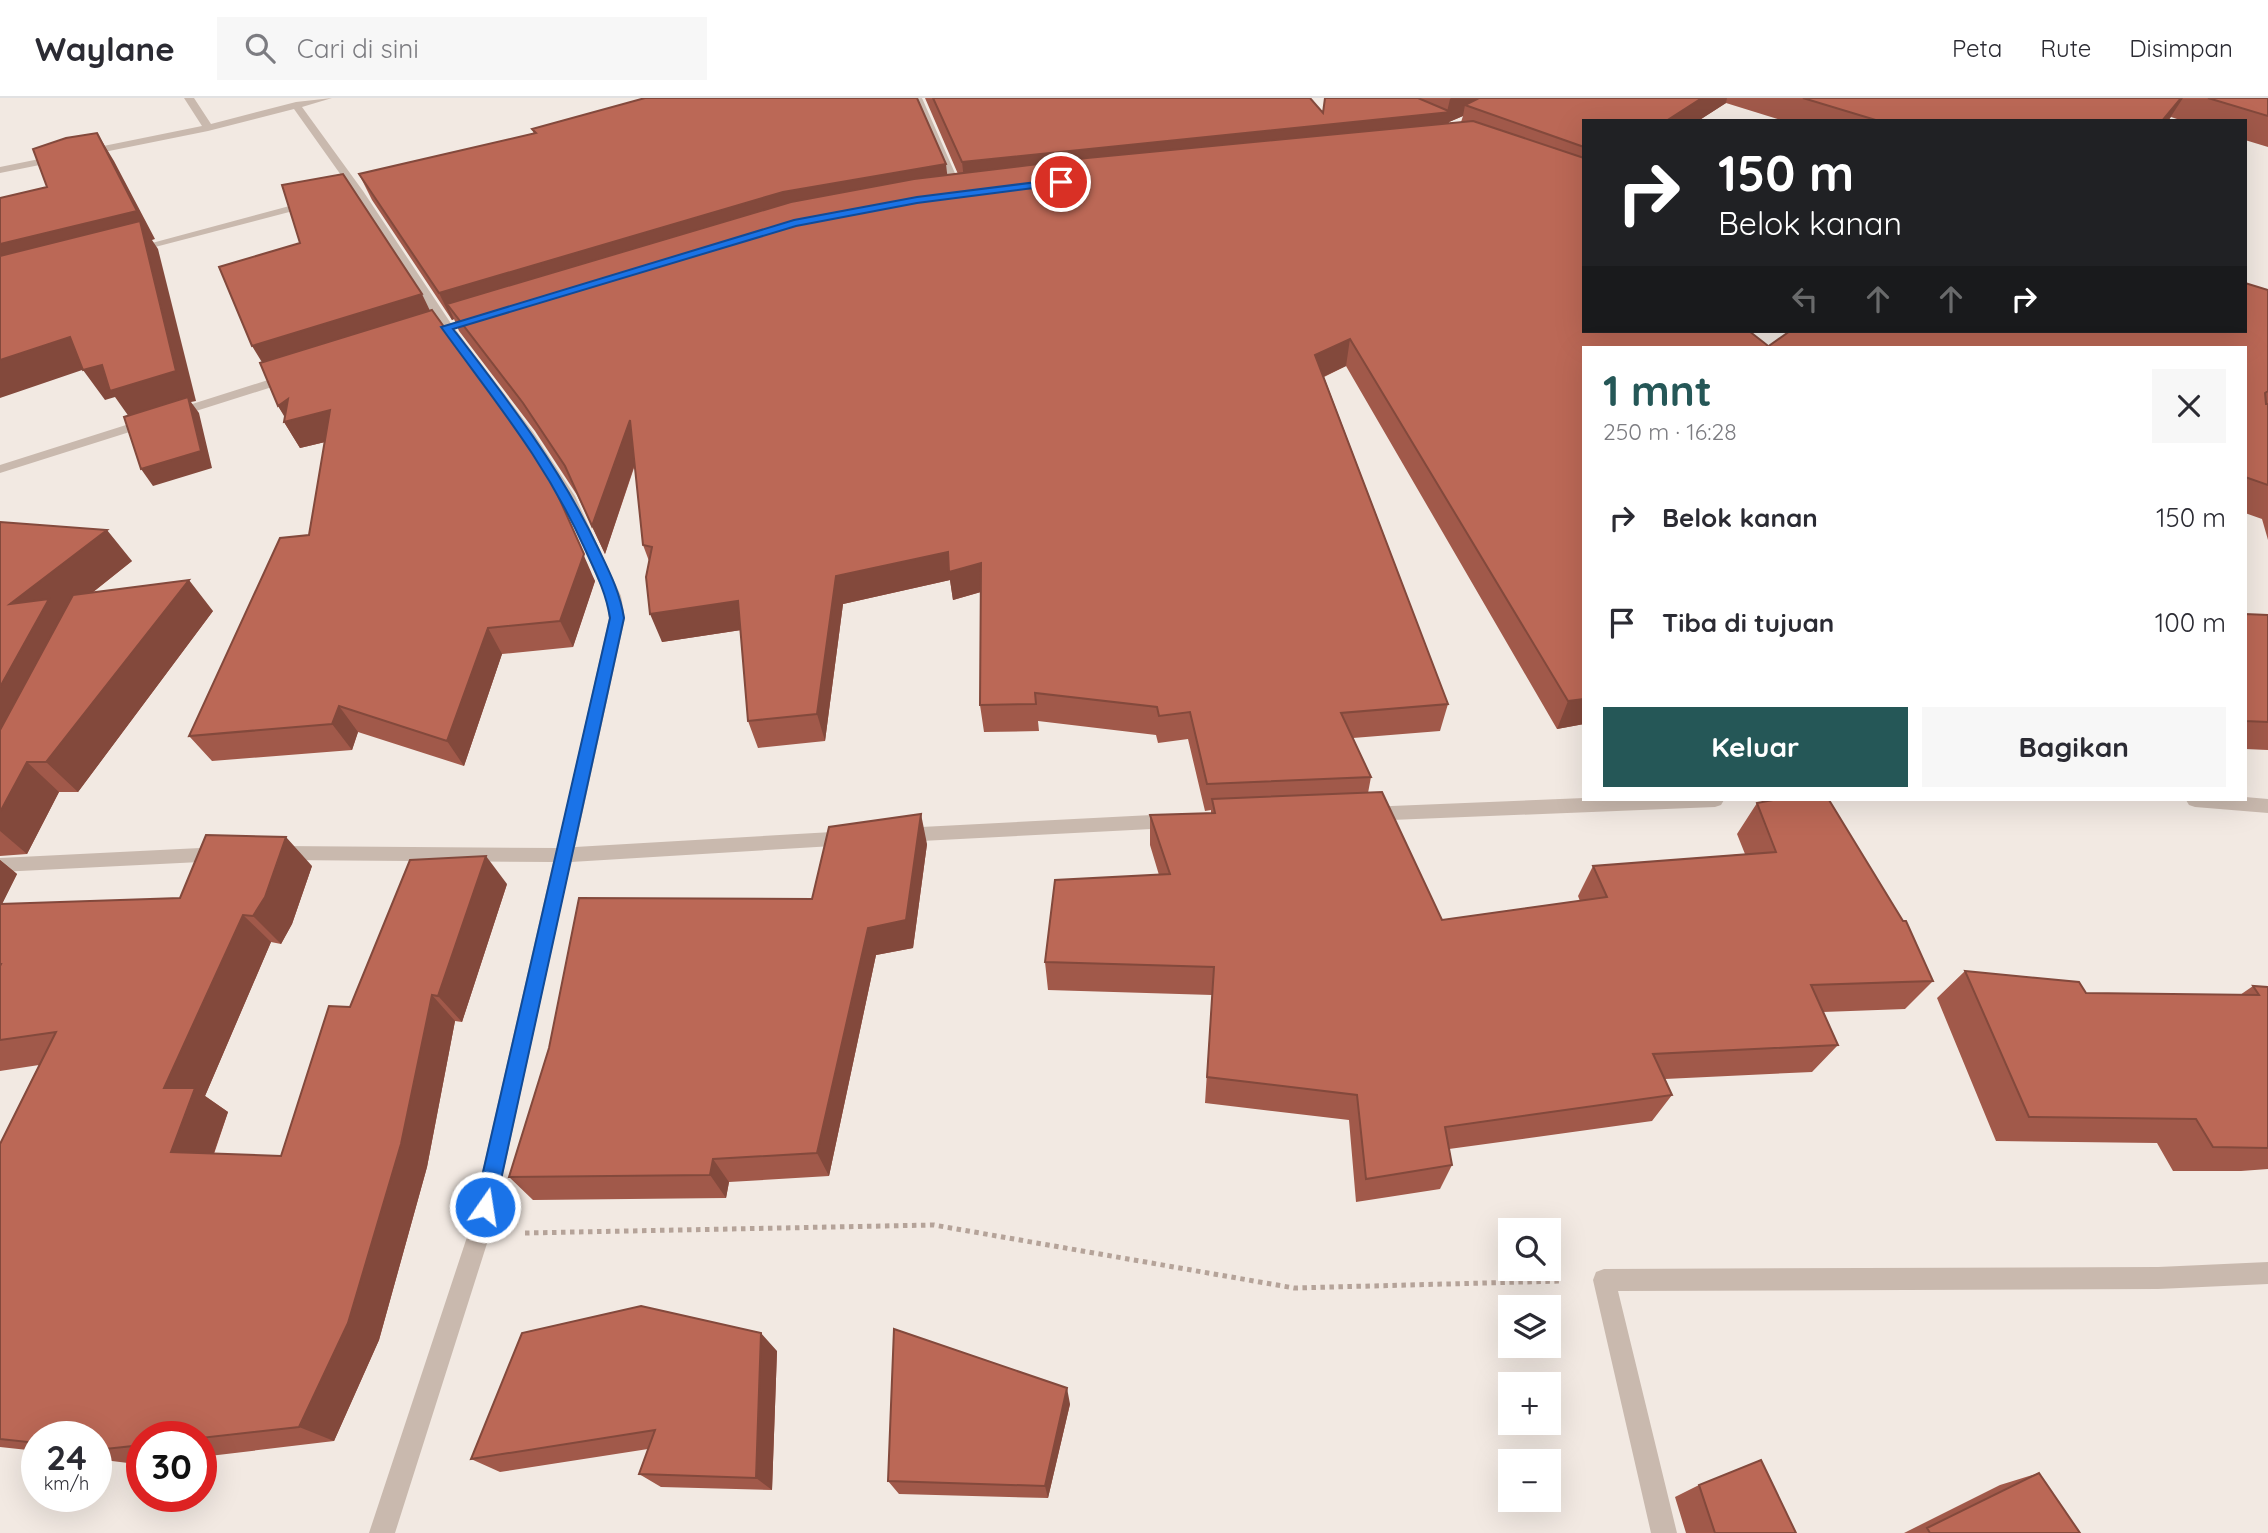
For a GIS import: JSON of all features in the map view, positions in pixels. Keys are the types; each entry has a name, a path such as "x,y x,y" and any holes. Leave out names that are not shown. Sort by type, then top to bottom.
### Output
{"street":[{"path":"190,98 208,128"},
{"path":"0,170 208,128 327,98"},
{"path":"918,98 954,196 972,194"},
{"path":"296,106 365,189 447,327 528,435 568,496 613,596 617,618 479,1234 382,1533"},
{"path":"345,194 365,189"},
{"path":"115,254 318,201"},
{"path":"0,469 301,373"},
{"path":"1352,814 1689,801"},
{"path":"2207,801 2268,806"},
{"path":"260,853 564,855 1185,821"},
{"path":"0,864 232,854"},
{"path":"1664,1533 1604,1280 2144,1278 2268,1273"}],"path":[{"path":"479,1234 934,1225 1294,1288 1604,1280"}],"building":[{"path":"645,98 917,98 946,164 783,192 439,293 359,174 536,133 532,129"},
{"path":"933,98 1310,98 1323,113 1325,98 1418,98 1451,112 962,162"},
{"path":"1479,98 1702,98 1669,119 1582,119 1582,146 1465,105"},
{"path":"1803,98 2181,98 2164,119 1872,119"},
{"path":"2208,98 2268,98 2268,116"},
{"path":"1473,121 1582,157 1582,333 1752,333 1767,345 1582,346 1582,699 1568,701 1350,339 1315,355 1448,704 1341,713 1371,777 1207,784 1190,712 1159,716 1157,707 1035,693 1036,704 980,705 981,563 949,572 948,552 836,576 817,714 748,721 738,601 650,614 646,577 652,547 643,545 630,420 592,526 565,466 523,403 447,304 791,202 914,179 1087,158"},
{"path":"97,133 137,211 0,244 0,198 47,187 33,149 66,138"},
{"path":"343,174 422,294 252,346 219,267 300,243 282,185"},
{"path":"140,221 176,371 110,391 102,365 83,370 70,337 0,360 0,256"},
{"path":"2247,284 2268,290 2268,391 2265,393 2268,404 2268,485 2247,478 2247,346 1769,346 1787,333 2247,333"},
{"path":"432,310 547,471 584,554 560,621 488,628 447,741 339,706 332,724 189,736 280,538 309,535 330,410 284,422 288,399 278,406 260,363"},
{"path":"188,397 201,451 141,469 124,417"},
{"path":"0,522 107,530 10,604 49,599 0,687"},
{"path":"189,580 46,762 27,762 0,812 0,730 73,595"},
{"path":"2247,614 2268,615 2268,722 2247,721"},
{"path":"1382,792 1442,920 1607,897 1593,866 1776,852 1757,803 1830,801 1903,921 1906,921 1933,981 1811,985 1838,1045 1653,1054 1672,1095 1445,1127 1452,1165 1366,1179 1357,1095 1207,1077 1214,967 1045,962 1055,880 1170,874 1150,815 1215,813 1212,799"},
{"path":"921,814 906,920 868,928 817,1153 713,1159 710,1175 509,1177 549,1048 579,898 812,899 829,827"},
{"path":"206,835 286,837 265,897 253,916 243,915 164,1088 195,1088 171,1152 281,1156 329,1006 350,1007 410,860 486,856 438,996 432,995 401,1144 348,1323 299,1427 217,1436 217,1421 126,1421 126,1447 112,1448 112,1421 21,1421 21,1441 0,1439 0,1144 56,1032 0,1040 0,904 180,898"},
{"path":"1965,971 2079,982 2086,993 2259,995 2253,986 2268,987 2268,1148 2213,1147 2196,1119 2029,1117"},
{"path":"641,1306 761,1333 756,1478 639,1474 655,1430 471,1459 522,1333"},
{"path":"894,1329 1067,1388 1045,1486 888,1481"},
{"path":"1761,1460 1796,1533 1715,1533 1699,1485"},
{"path":"2039,1473 2080,1533 1930,1533 1927,1528"}],"route":[{"path":"485,1207 617,618 613,596 568,496 528,435 447,327 794,223 917,200 1061,182"}]}
